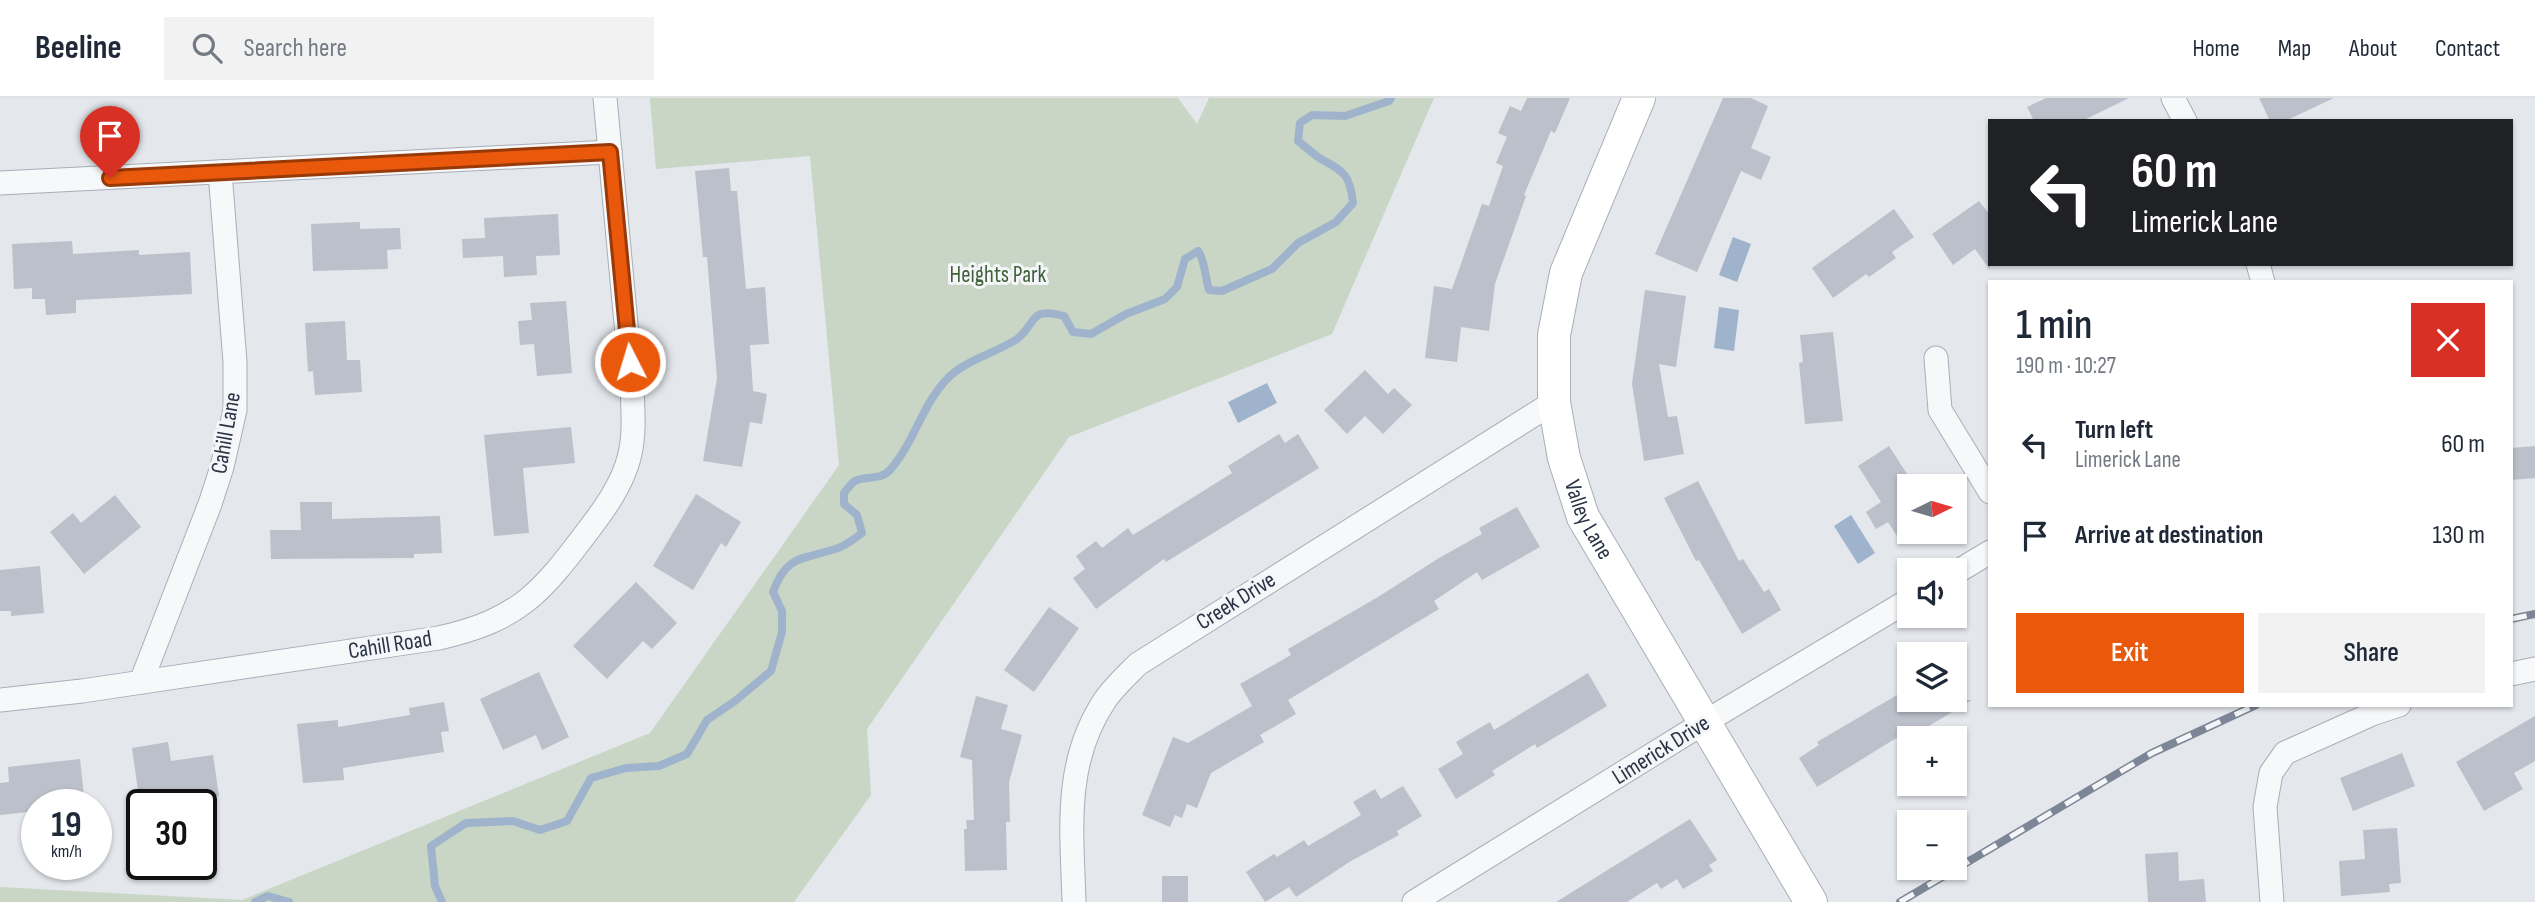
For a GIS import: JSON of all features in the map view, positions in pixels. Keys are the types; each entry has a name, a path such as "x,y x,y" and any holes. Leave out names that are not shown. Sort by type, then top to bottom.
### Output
{"street":[{"name":"Cahill Road","path":"0,701 439,638 473,630 505,616 533,598 556,573 617,489 629,458 634,424 605,98"},
{"name":"Valley Lane","path":"1639,98 1566,273 1554,335 1554,402 1564,458 1583,517 1811,902"},
{"path":"2173,98 2184,119"},
{"path":"0,183 610,152"},
{"name":"Cahill Lane","path":"141,682 210,504 235,410 236,362 220,172"},
{"path":"1936,358 1940,410 1988,489"},
{"name":"Creek Drive","path":"1074,902 1072,785 1084,739 1106,698 1138,664 1554,402"},
{"path":"1967,566 1988,553"},
{"name":"Limerick Drive","path":"1413,902 1897,607"},
{"path":"2513,674 2535,669"},
{"path":"2272,902 2265,807 2271,772 2285,753 2393,707"}],"green space":[{"name":"Heights Park","path":"650,98 1178,98 1197,124 1209,98 1434,98 1332,334 1069,437 867,729 871,795 794,902 0,902 0,887 242,900 650,733 839,465 810,156 656,169"}],"water":[{"path":"1733,237 1751,244 1737,282 1719,275"},
{"path":"1719,307 1739,310 1734,351 1714,348"},
{"path":"1267,383 1277,403 1238,423 1228,402"},
{"path":"1851,515 1875,553 1858,564 1834,526"}],"building":[{"path":"1527,98 1570,98 1555,133 1551,131 1524,195 1526,196 1495,284 1489,331 1461,327 1457,362 1425,358 1434,286 1452,289 1482,204 1489,206 1503,166 1496,163 1507,137 1498,133 1510,106 1521,111"},
{"path":"1723,98 1751,98 1768,106 1751,148 1771,157 1761,180 1741,171 1697,272 1655,254"},
{"path":"2046,98 2129,98 2086,119 2033,119 2027,107"},
{"path":"2259,98 2334,98 2289,119 2269,119"},
{"path":"729,168 731,191 737,191 746,289 765,287 769,344 750,345 753,391 767,394 762,424 750,422 742,467 703,461 717,378 707,257 703,257 695,171"},
{"path":"1979,201 1988,212 1990,270 1975,249 1953,265 1932,234"},
{"path":"1894,209 1914,237 1892,252 1896,258 1869,277 1866,274 1833,298 1812,268"},
{"path":"558,214 560,255 536,256 537,275 504,277 503,256 463,258 462,239 485,238 484,218"},
{"path":"360,222 360,229 400,228 401,249 387,250 388,269 313,271 311,224"},
{"path":"72,241 73,254 139,250 139,255 190,252 192,294 76,300 76,313 46,315 45,299 32,299 32,288 14,289 12,244"},
{"path":"1645,290 1686,296 1676,367 1659,364 1668,417 1677,416 1684,454 1644,461 1632,384"},
{"path":"566,301 572,373 537,376 534,344 520,345 518,321 532,320 530,303"},
{"path":"345,321 347,360 360,360 362,392 315,395 313,371 308,372 305,323"},
{"path":"1833,332 1843,421 1805,424 1799,363 1803,362 1800,335"},
{"path":"1365,370 1388,394 1394,388 1412,405 1383,434 1365,416 1347,434 1324,410"},
{"path":"571,427 575,463 523,468 529,533 494,536 484,435"},
{"path":"1279,434 1285,443 1298,434 1319,468 1166,562 1164,559 1096,609 1073,578 1085,569 1076,556 1096,541 1102,548 1128,528 1133,535 1232,473 1228,466"},
{"path":"1889,446 1907,474 1897,474 1897,536 1888,522 1876,529 1866,512 1881,502 1858,466"},
{"path":"2535,446 2535,478 2513,480 2513,448"},
{"path":"1698,481 1739,561 1743,559 1764,592 1769,589 1781,610 1742,634 1699,560 1696,561 1664,498"},
{"path":"696,494 741,522 726,547 721,543 693,590 653,566"},
{"path":"115,495 141,527 84,574 50,532 73,513 81,523"},
{"path":"300,502 332,502 332,519 440,516 442,553 414,554 414,558 271,559 270,530 301,530"},
{"path":"1517,507 1540,547 1482,580 1477,572 1434,601 1439,609 1288,700 1296,714 1260,735 1264,742 1211,773 1197,808 1187,804 1182,818 1175,815 1170,827 1142,815 1173,737 1188,743 1252,706 1240,684 1291,655 1288,649 1482,534 1479,528"},
{"path":"40,566 44,613 11,616 11,611 0,611 0,570"},
{"path":"636,582 677,623 652,649 643,641 607,679 573,646"},
{"path":"1049,607 1079,628 1034,692 1004,670"},
{"path":"539,672 569,737 542,750 536,735 503,750 480,699"},
{"path":"1588,673 1607,706 1537,748 1535,744 1492,771 1495,775 1456,799 1438,769 1463,754 1456,742 1490,722 1494,730"},
{"path":"1897,695 1897,712 1952,712 1929,726 1897,726 1897,738 1817,787 1799,758 1819,745 1817,742"},
{"path":"976,696 1008,705 1001,729 1022,735 1009,782 1007,870 965,871 964,829 967,829 966,820 974,820 972,760 960,757"},
{"path":"444,702 449,731 441,732 444,752 343,768 344,780 303,783 297,724 338,720 338,727 410,715 409,708"},
{"path":"2535,716 2535,761 2514,773 2523,789 2484,811 2456,762"},
{"path":"168,742 171,761 213,755 219,796 217,789 138,789 132,748"},
{"path":"2402,753 2415,786 2353,811 2340,778"},
{"path":"80,759 83,789 21,789 21,813 0,815 0,783 9,782 8,767"},
{"path":"1403,786 1422,816 1397,831 1399,835 1351,861 1296,897 1289,887 1265,902 1246,872 1274,854 1277,857 1304,840 1308,846 1361,815 1353,802 1375,789 1381,799"},
{"path":"1690,819 1717,860 1709,865 1713,871 1683,889 1677,879 1661,889 1657,883 1627,902 1556,902"},
{"path":"2397,828 2401,883 2389,884 2390,892 2341,896 2339,861 2365,859 2363,830"},
{"path":"2178,852 2179,881 2204,879 2206,902 2148,902 2145,854"},
{"path":"1162,876 1188,876 1188,902 1162,902"}],"waterway":[{"path":"442,902 435,886 431,846 466,823 513,821 540,830 567,821 591,778 626,768 659,766 687,754 707,720 771,671 782,632 782,611 773,592 778,579 784,570 798,560 841,547 862,533 857,515 844,504 844,493 855,481 882,476 890,470 906,448 938,389 954,373 1017,339 1034,318 1044,313 1064,316 1073,332 1091,334 1126,314 1165,299 1177,287 1185,259 1198,251 1204,264 1209,290 1222,291 1272,269 1298,243 1336,222 1353,203 1345,175 1298,141 1300,123 1312,115 1345,116 1391,98"},
{"path":"255,902 268,896 289,902"}],"railway":[{"path":"2513,619 2535,614"},
{"path":"1900,902 2152,753 2252,707"}],"route":[{"path":"110,178 610,152 630,362"}]}
